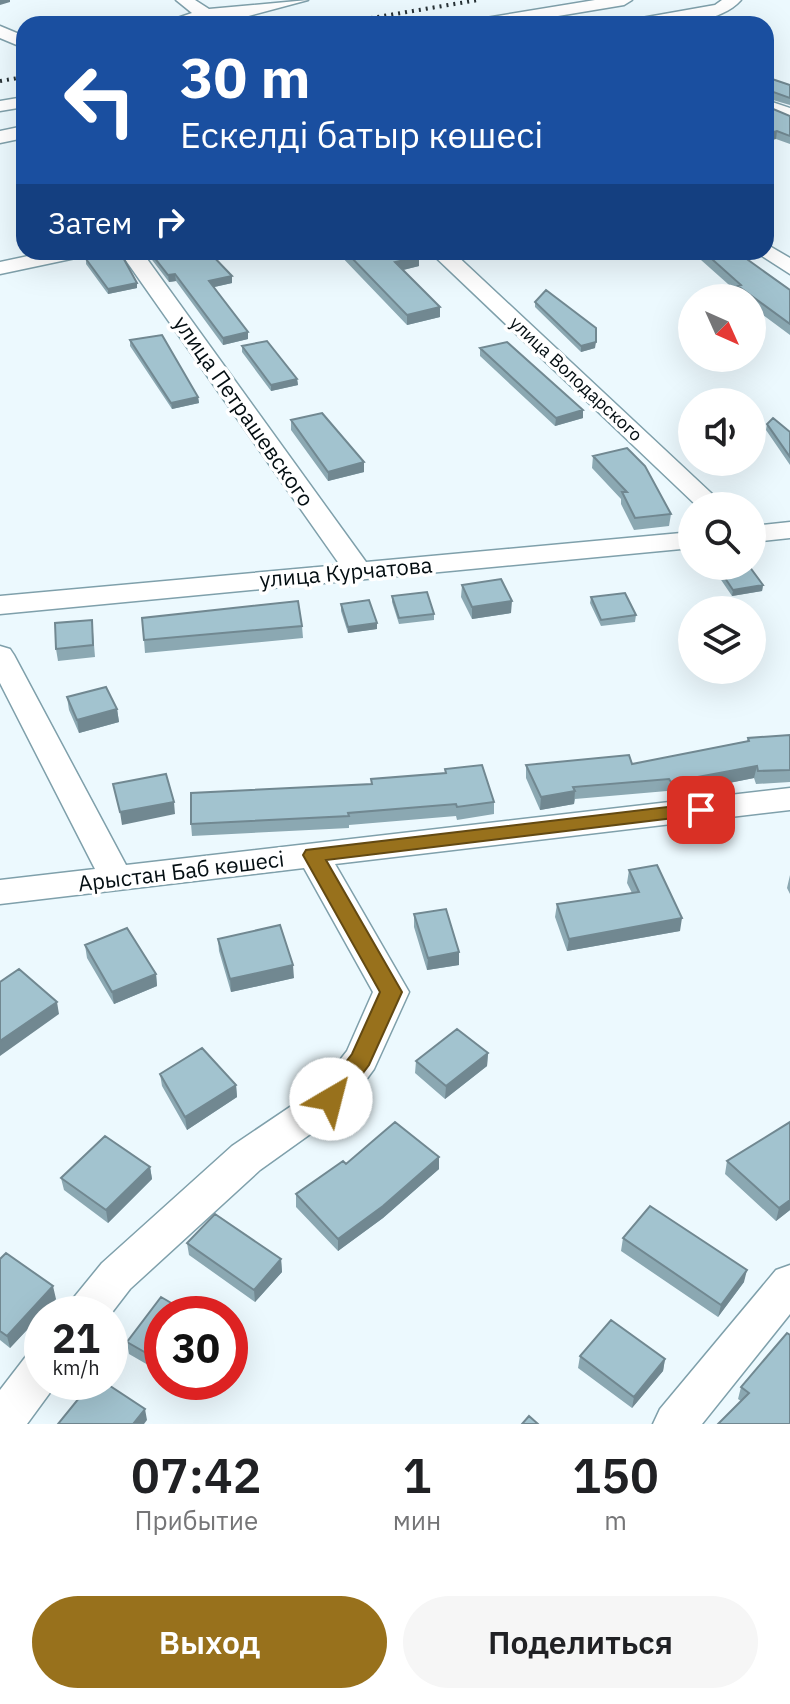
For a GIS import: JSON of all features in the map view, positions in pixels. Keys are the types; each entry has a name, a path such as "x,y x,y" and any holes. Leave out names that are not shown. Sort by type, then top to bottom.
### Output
{"street":[{"path":"184,0 206,12"},
{"path":"193,16 206,12 241,13 300,0"},
{"path":"527,16 624,0"},
{"path":"681,16 720,9 733,0"},
{"path":"0,268 39,260"},
{"name":"улица Петрашевского","path":"137,260 358,571"},
{"name":"улица Володарского","path":"450,260 697,492"},
{"path":"766,533 790,530"},
{"name":"улица Курчатова","path":"0,605 678,541"},
{"path":"0,655 117,880"},
{"name":"Арыстан Баб көшесі","path":"0,892 790,799"},
{"path":"100,1296 116,1276 246,1158 331,1099 361,1059 391,992 313,855"},
{"path":"675,1424 790,1283"},
{"path":"1,1424 24,1393"}],"building":[{"path":"774,80 790,85 790,98 774,92"},
{"path":"774,109 790,116 790,136 774,132"},
{"path":"87,260 124,260 137,283 108,289"},
{"path":"156,260 217,260 232,276 209,281 248,332 223,338 175,274 168,275"},
{"path":"354,260 405,260 395,262 440,307 407,315"},
{"path":"713,260 748,260 790,290 790,324 766,306 766,284 740,284"},
{"path":"546,290 596,328 596,342 581,346 535,302"},
{"path":"162,335 198,397 171,403 130,340"},
{"path":"267,341 297,379 271,385 242,346"},
{"path":"507,342 583,410 556,418 480,348"},
{"path":"322,413 364,462 328,472 291,420"},
{"path":"773,418 790,432 790,457 767,424"},
{"path":"627,448 645,466 671,514 635,518 622,492 627,492 593,456"},
{"path":"501,579 512,601 472,607 462,585"},
{"path":"726,580 759,580 763,585 733,590"},
{"path":"427,592 434,614 399,618 392,596"},
{"path":"625,593 636,615 601,620 591,597"},
{"path":"369,600 377,623 348,627 341,604"},
{"path":"298,601 302,626 144,640 142,618"},
{"path":"92,620 93,645 56,649 55,623"},
{"path":"106,687 117,709 77,720 67,697"},
{"path":"790,735 790,770 758,771 757,766 671,782 669,779 573,787 575,791 541,797 526,765 629,755 632,764 749,741 748,738"},
{"path":"482,765 494,802 348,813 349,816 191,824 191,793 372,784 371,779 446,773 445,769"},
{"path":"166,774 174,802 120,812 113,784"},
{"path":"657,865 682,918 569,939 557,904 639,892 629,870"},
{"path":"446,909 459,952 428,958 414,914"},
{"path":"280,925 293,965 230,979 218,939"},
{"path":"127,928 156,974 112,992 85,945"},
{"path":"19,969 57,1002 0,1041 0,982"},
{"path":"457,1029 488,1053 446,1086 416,1061"},
{"path":"202,1048 236,1085 185,1117 160,1074"},
{"path":"395,1122 439,1157 383,1206 338,1239 296,1194 343,1161 346,1164"},
{"path":"790,1122 790,1200 779,1208 727,1161"},
{"path":"105,1136 150,1167 106,1210 61,1178"},
{"path":"650,1206 747,1270 721,1305 623,1238"},
{"path":"215,1214 281,1259 254,1290 187,1243"},
{"path":"6,1253 53,1286 44,1296 24,1296 24,1318 7,1336 0,1331 0,1259"},
{"path":"144,1320 144,1352 128,1341"},
{"path":"611,1320 665,1359 634,1397 580,1356"},
{"path":"787,1333 790,1335 790,1424 718,1424 749,1393 741,1387"},
{"path":"128,1398 145,1409 133,1424 58,1424 77,1400"},
{"path":"529,1416 538,1424 522,1424"}],"railway":[{"path":"383,16 478,0"},
{"path":"0,81 16,78"}],"route":[{"path":"331,1099 361,1059 391,992 313,855 701,810"}]}
